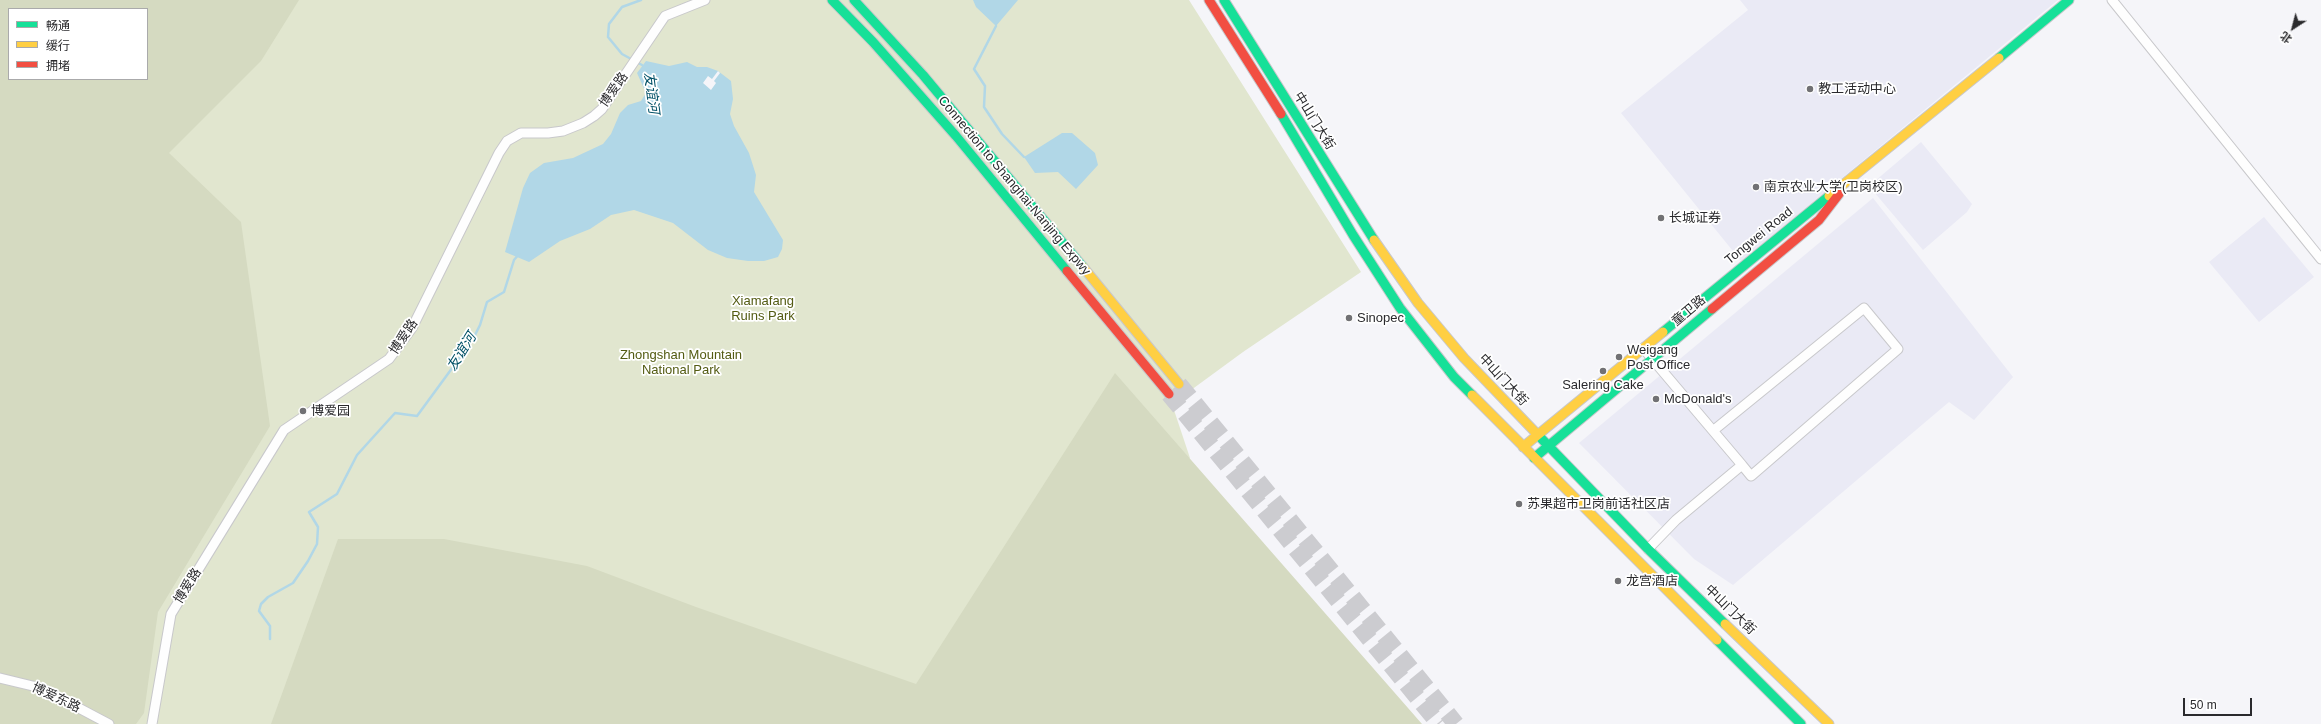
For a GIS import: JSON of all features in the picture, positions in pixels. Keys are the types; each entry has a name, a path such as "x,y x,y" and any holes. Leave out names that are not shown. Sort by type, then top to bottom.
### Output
{"main road":[{"name":"Connection to Shanghai-Nanjing Expwy","path":"832,0 874,42 956,136 1169,394"},
{"name":"Connection to Shanghai-Nanjing Expwy","path":"854,0 923,75 995,160 1178,384"},
{"name":"中山门大街","path":"1209,0 1290,127 1353,235 1400,308 1454,377 1801,724"},
{"name":"中山门大街","path":"1224,0 1325,164 1418,302 1464,358 1536,435 1648,549 1829,724"},
{"name":"Tongwei Road","path":"1523,447 1852,176 1865,169 2069,0"},
{"name":"童卫路","path":"1534,458 1819,220 1852,176"}],"street":[{"name":"博爱路","path":"152,724 171,614 284,430 389,359 412,328 499,154 507,141 521,133 548,133 563,131 583,123 602,109 665,16 705,0"},
{"path":"2112,0 2321,259"},
{"path":"1643,348 1714,430 1751,476 1898,349 1864,308 1714,430"},
{"path":"1648,549 1676,520 1742,465"},
{"name":"博爱东路","path":"0,678 40,688 109,724"}],"shaded area":[{"name":"南京农业大学(卫岗校区)","path":"1740,0 2058,0 1741,261 1621,113 1748,10"},
{"path":"1921,142 1972,204 1967,212 1923,250 1869,186"},
{"path":"1873,198 2013,377 1974,420 1949,402 1733,585 1694,559 1579,443"},
{"path":"2264,217 2314,277 2259,322 2209,262"}],"green space":[{"name":"Zhongshan Mountain National Park","path":"0,0 1189,0 1361,272 1243,352 1172,404 1190,458 926,724 0,724"},
{"path":"0,0 299,0 261,61 169,153 241,222 270,426 158,612 144,713 136,724 0,724"},
{"path":"1115,373 1422,724 271,724 338,539 444,539 587,566 696,607 916,684"}],"water":[{"path":"973,0 1018,0 996,26 976,7"},
{"path":"646,61 669,66 687,62 697,67 707,67 718,71 731,81 733,99 730,114 734,126 749,153 756,175 754,192 783,240 782,249 778,257 764,261 748,261 727,258 708,250 673,223 634,210 611,215 590,229 560,241 529,262 505,252 523,188 530,173 544,163 573,158 603,144 611,134 620,113 628,105 641,101 646,93 637,73"},
{"path":"1062,133 1072,133 1095,153 1098,165 1076,189 1058,172 1035,173 1024,157"}],"pier":[{"path":"718,71 720,73 714,81 716,83 711,90 703,83 708,76 712,79"}],"waterway":[{"name":"友谊河","path":"641,0 622,7 609,24 608,37 622,54 642,65"},
{"path":"996,26 974,69 985,86 984,107 1002,134 1024,157"},
{"name":"友谊河","path":"270,639 270,626 259,611 261,604 268,597 293,583 308,561 317,544 318,527 309,512 337,494 357,455 395,413 417,416 472,341 480,325 487,302 504,292 514,260 519,254"}],"tunnel":[{"path":"1179,384 1456,724"},
{"path":"1169,394 1439,724"}],"traffic: fast":[{"path":"832,0 873,42 956,136 1067,271"},
{"path":"854,0 923,75 1083,267"},
{"path":"1224,0 1374,240"},
{"path":"1999,58 2069,0"},
{"path":"1281,114 1353,235 1400,308 1454,377 1472,395"},
{"path":"1663,332 1829,196"},
{"path":"1534,458 1712,309"},
{"path":"1537,434 1648,549 1725,624"},
{"path":"1717,640 1801,724"}],"traffic: slow":[{"path":"1829,196 1999,58"},
{"path":"1374,240 1418,303 1464,358 1537,434"},
{"path":"1083,267 1179,384"},
{"path":"1523,447 1663,332"},
{"path":"1472,395 1717,640"},
{"path":"1725,624 1829,724"}],"traffic: jam":[{"path":"1209,0 1281,114"},
{"path":"1712,309 1819,220 1839,194"},
{"path":"1067,271 1169,394"}],"place":[{"name":"教工活动中心","path":"1810,89"},
{"name":"南京农业大学(卫岗校区)","path":"1756,187"},
{"name":"长城证券","path":"1661,218"},
{"name":"Sinopec","path":"1349,318"},
{"name":"Weigang Post Office","path":"1619,357"},
{"name":"Salering Cake","path":"1603,371"},
{"name":"McDonald's","path":"1656,399"},
{"name":"博爱园","path":"303,411"},
{"name":"苏果超市卫岗前话社区店","path":"1519,504"},
{"name":"龙宫酒店","path":"1618,581"}],"park label":[{"name":"Xiamafang Ruins Park","path":"763,308"}]}
